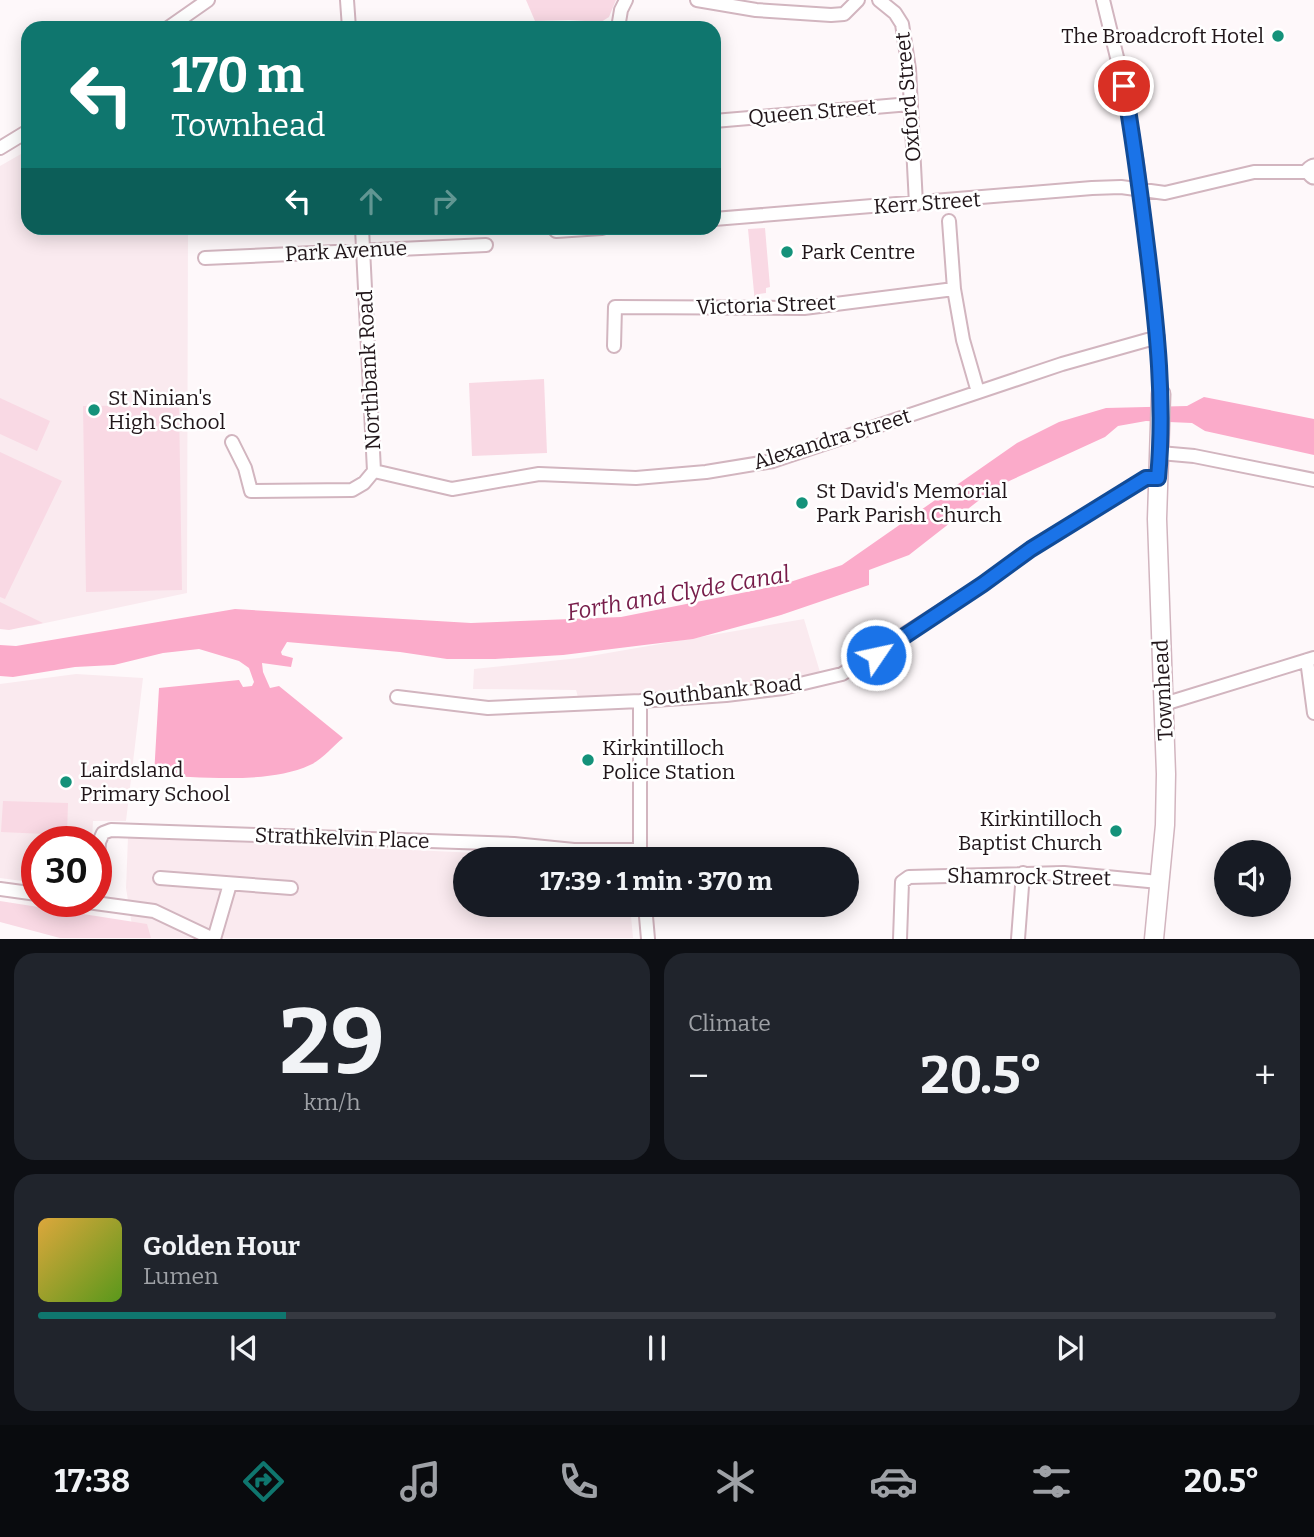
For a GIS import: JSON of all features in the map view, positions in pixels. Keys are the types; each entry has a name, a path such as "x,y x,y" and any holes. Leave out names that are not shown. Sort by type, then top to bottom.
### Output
{"street":[{"path":"178,21 208,0"},
{"path":"347,0 348,21"},
{"path":"619,21 626,0"},
{"path":"697,0 756,10 831,15 844,14 858,0"},
{"name":"Oxford Street","path":"879,0 895,13 902,24 909,69 916,204"},
{"path":"1103,0 1124,86 1140,190 1161,394"},
{"name":"Queen Street","path":"721,120 910,104"},
{"path":"0,148 21,135"},
{"name":"Kerr Street","path":"721,218 1092,188 1121,187 1165,193 1254,172 1313,172"},
{"path":"949,221 954,289 963,340 978,392"},
{"name":"Northbank Road","path":"362,235 374,471"},
{"name":"Park Avenue","path":"205,258 486,245"},
{"name":"Victoria Street","path":"614,346 615,307 804,308 954,289"},
{"name":"Alexandra Street","path":"374,471 452,489 539,474 636,478 706,472 773,461 1084,357 1157,337"},
{"name":"Townhead","path":"1154,939 1165,825 1164,704 1158,562 1161,394"},
{"path":"232,442 245,468 251,491 352,490 364,483 374,471"},
{"path":"1160,447 1314,480"},
{"name":"Southbank Road","path":"397,697 488,708 640,701 764,690 842,674 983,584 1031,549 1146,478 1158,478"},
{"path":"1164,704 1311,659 1314,713"},
{"path":"640,701 640,847"},
{"name":"Strathkelvin Place","path":"112,830 544,847"},
{"path":"1018,939 1023,873"},
{"name":"Shamrock Street","path":"900,939 902,882 909,877 1064,873 1159,882"},
{"path":"160,878 291,888"},
{"path":"112,902 154,911 197,935 213,939 230,884"},
{"path":"0,889 21,892"},
{"path":"646,917 648,939"}],"shaded area":[{"path":"526,0 616,0 609,17 603,21 535,21"},
{"name":"St Ninian's High School","path":"21,154 21,235 188,235 187,593 31,626 0,622 0,166"},
{"path":"765,228 770,287 766,288 766,293 759,294 760,302 755,303 748,229"},
{"path":"544,379 547,453 472,456 469,383"},
{"path":"1204,397 1314,419 1314,455 1205,431 1192,423 1146,421 1118,426 1105,437 996,487 909,555 869,570 869,585 781,615 693,639 563,655 495,659 447,659 287,642 281,652 282,655 293,658 291,667 262,663 270,688 279,686 343,738 314,763 293,771 234,778 154,776 159,688 239,680 243,687 252,686 254,682 249,668 239,661 199,649 163,653 114,665 75,667 13,677 0,676 0,645 16,646 235,609 471,623 621,617 781,585 842,565 1017,443 1059,422 1106,408 1187,406"},
{"path":"0,398 50,421 37,451 0,434"},
{"path":"179,405 182,590 86,592 83,406"},
{"path":"0,452 62,481 5,599 0,597"},
{"path":"0,602 43,623 9,630 0,629"},
{"path":"804,619 820,672 745,687 578,697 576,690 473,689 474,669 579,658"},
{"name":"Lairdsland Primary School","path":"76,674 143,678 126,821 93,821 93,826 21,826 21,881 0,878 0,684"},
{"path":"3,801 68,803 67,826 21,826 21,833 1,832"},
{"path":"128,837 453,852 453,917 631,917 633,938 134,938 126,888"},
{"path":"0,901 21,904 21,917 102,917 147,924 151,938 60,938 0,922"}],"place":[{"name":"The Broadcroft Hotel","path":"1278,36"},
{"name":"Park Centre","path":"787,252"},
{"name":"St Ninian's High School","path":"94,410"},
{"name":"St David's Memorial Park Parish Church","path":"802,503"},
{"name":"Kirkintilloch Police Station","path":"588,760"},
{"name":"Lairdsland Primary School","path":"66,782"},
{"name":"Kirkintilloch Baptist Church","path":"1116,831"}],"route":[{"path":"876,655 1088,513 1146,478 1158,478 1161,390 1156,324 1137,163 1124,86"}],"water label":[{"name":"Forth and Clyde Canal","path":"678,593"}]}
